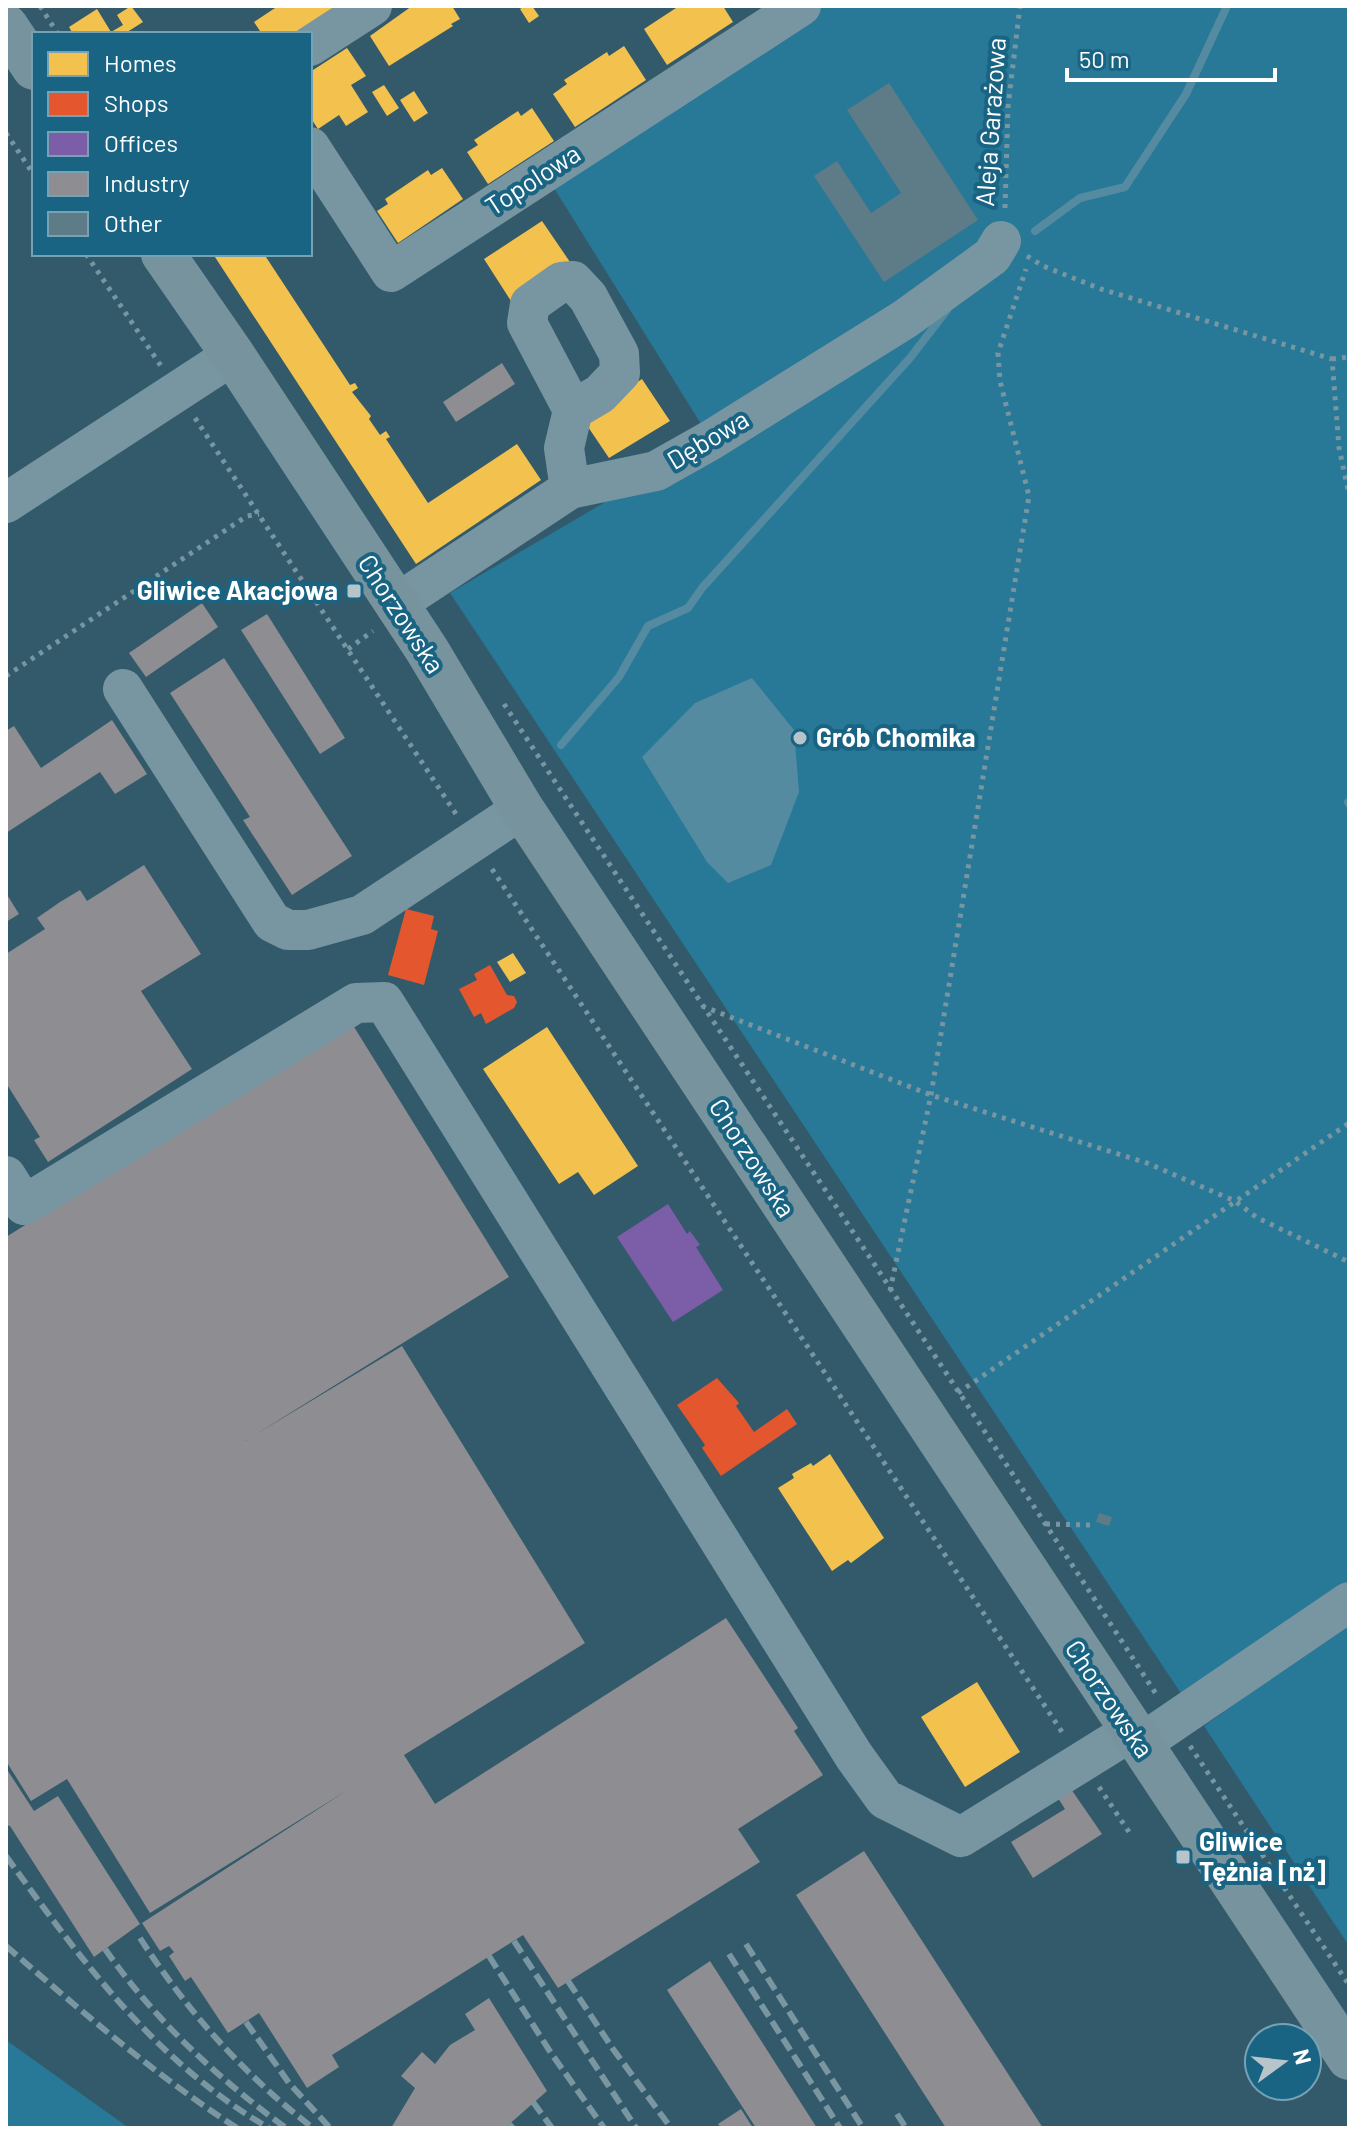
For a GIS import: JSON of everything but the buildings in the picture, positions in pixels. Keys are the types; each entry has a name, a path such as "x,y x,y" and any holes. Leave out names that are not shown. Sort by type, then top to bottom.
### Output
{"main road":[{"path":"6,26 32,65"},
{"name":"Chorzowska","path":"164,256 233,355 386,616 427,650 522,809 1148,1733 1349,2058"}],"street":[{"path":"312,45 372,6"},
{"name":"Topolowa","path":"312,150 391,272 801,6"},
{"name":"Dębowa","path":"386,616 570,489 656,471 905,319 992,256 1017,250"},
{"path":"6,503 233,355"},
{"path":"570,489 564,448 573,410"},
{"path":"123,689 272,922 288,930 308,930 362,915 522,809"},
{"path":"12,1199 356,1003 384,1002 854,1756 885,1799 961,1837 1082,1762 1148,1733 1349,1602"}],"path":[{"path":"40,6 57,32"},
{"name":"Aleja Garażowa","path":"890,1291 931,1095 1029,496 1000,381 998,353 1017,250 1004,220 1008,107 1020,6"},
{"path":"6,133 32,172"},
{"path":"1017,250 1101,289 1332,359 1349,357"},
{"path":"87,256 1129,1832"},
{"path":"1332,359 1339,448 1349,494"},
{"path":"6,676 247,516 259,514"},
{"path":"348,649 386,616"},
{"path":"503,703 1046,1524 1148,1733 1349,1985"},
{"path":"701,1005 931,1095 1147,1163 1235,1201 1256,1217 1349,1262"},
{"path":"960,1392 1349,1123"},
{"path":"1046,1524 1091,1525"}],"shaded area":[{"path":"820,6 1349,6 1349,1580 1184,1698 450,593 711,440 549,180"},
{"path":"752,678 794,730 799,792 771,865 728,883 707,862 642,757 695,703"},
{"path":"1349,1622 1349,1946 1204,1726"},
{"path":"6,2040 129,2128 6,2128"}],"waterway":[{"path":"1035,231 1080,198 1125,187 1186,94 1227,6"},
{"path":"561,745 619,677 648,626 688,608 702,588 910,358 947,310"}],"railway":[{"path":"6,1856 92,1971 123,2007 191,2073 269,2128"},
{"path":"140,1938 177,1991 218,2040 263,2086 313,2128"},
{"path":"514,1941 636,2128"},
{"path":"746,1944 863,2128"},
{"path":"6,1946 147,2064 237,2128"},
{"path":"105,1949 145,2000 188,2046 286,2128"},
{"path":"729,1954 840,2128"},
{"path":"489,1956 604,2128"},
{"path":"568,1981 671,2128"},
{"path":"246,2022 289,2083 330,2128"},
{"path":"533,2102 552,2128"},
{"path":"897,2114 906,2128"},
{"path":"509,2124 513,2128"}],"place":[{"name":"Gliwice Akacjowa","path":"354,591"},
{"name":"Grób Chomika","path":"800,738"},
{"name":"Gliwice Tężnia [nż]","path":"1183,1857"}]}
